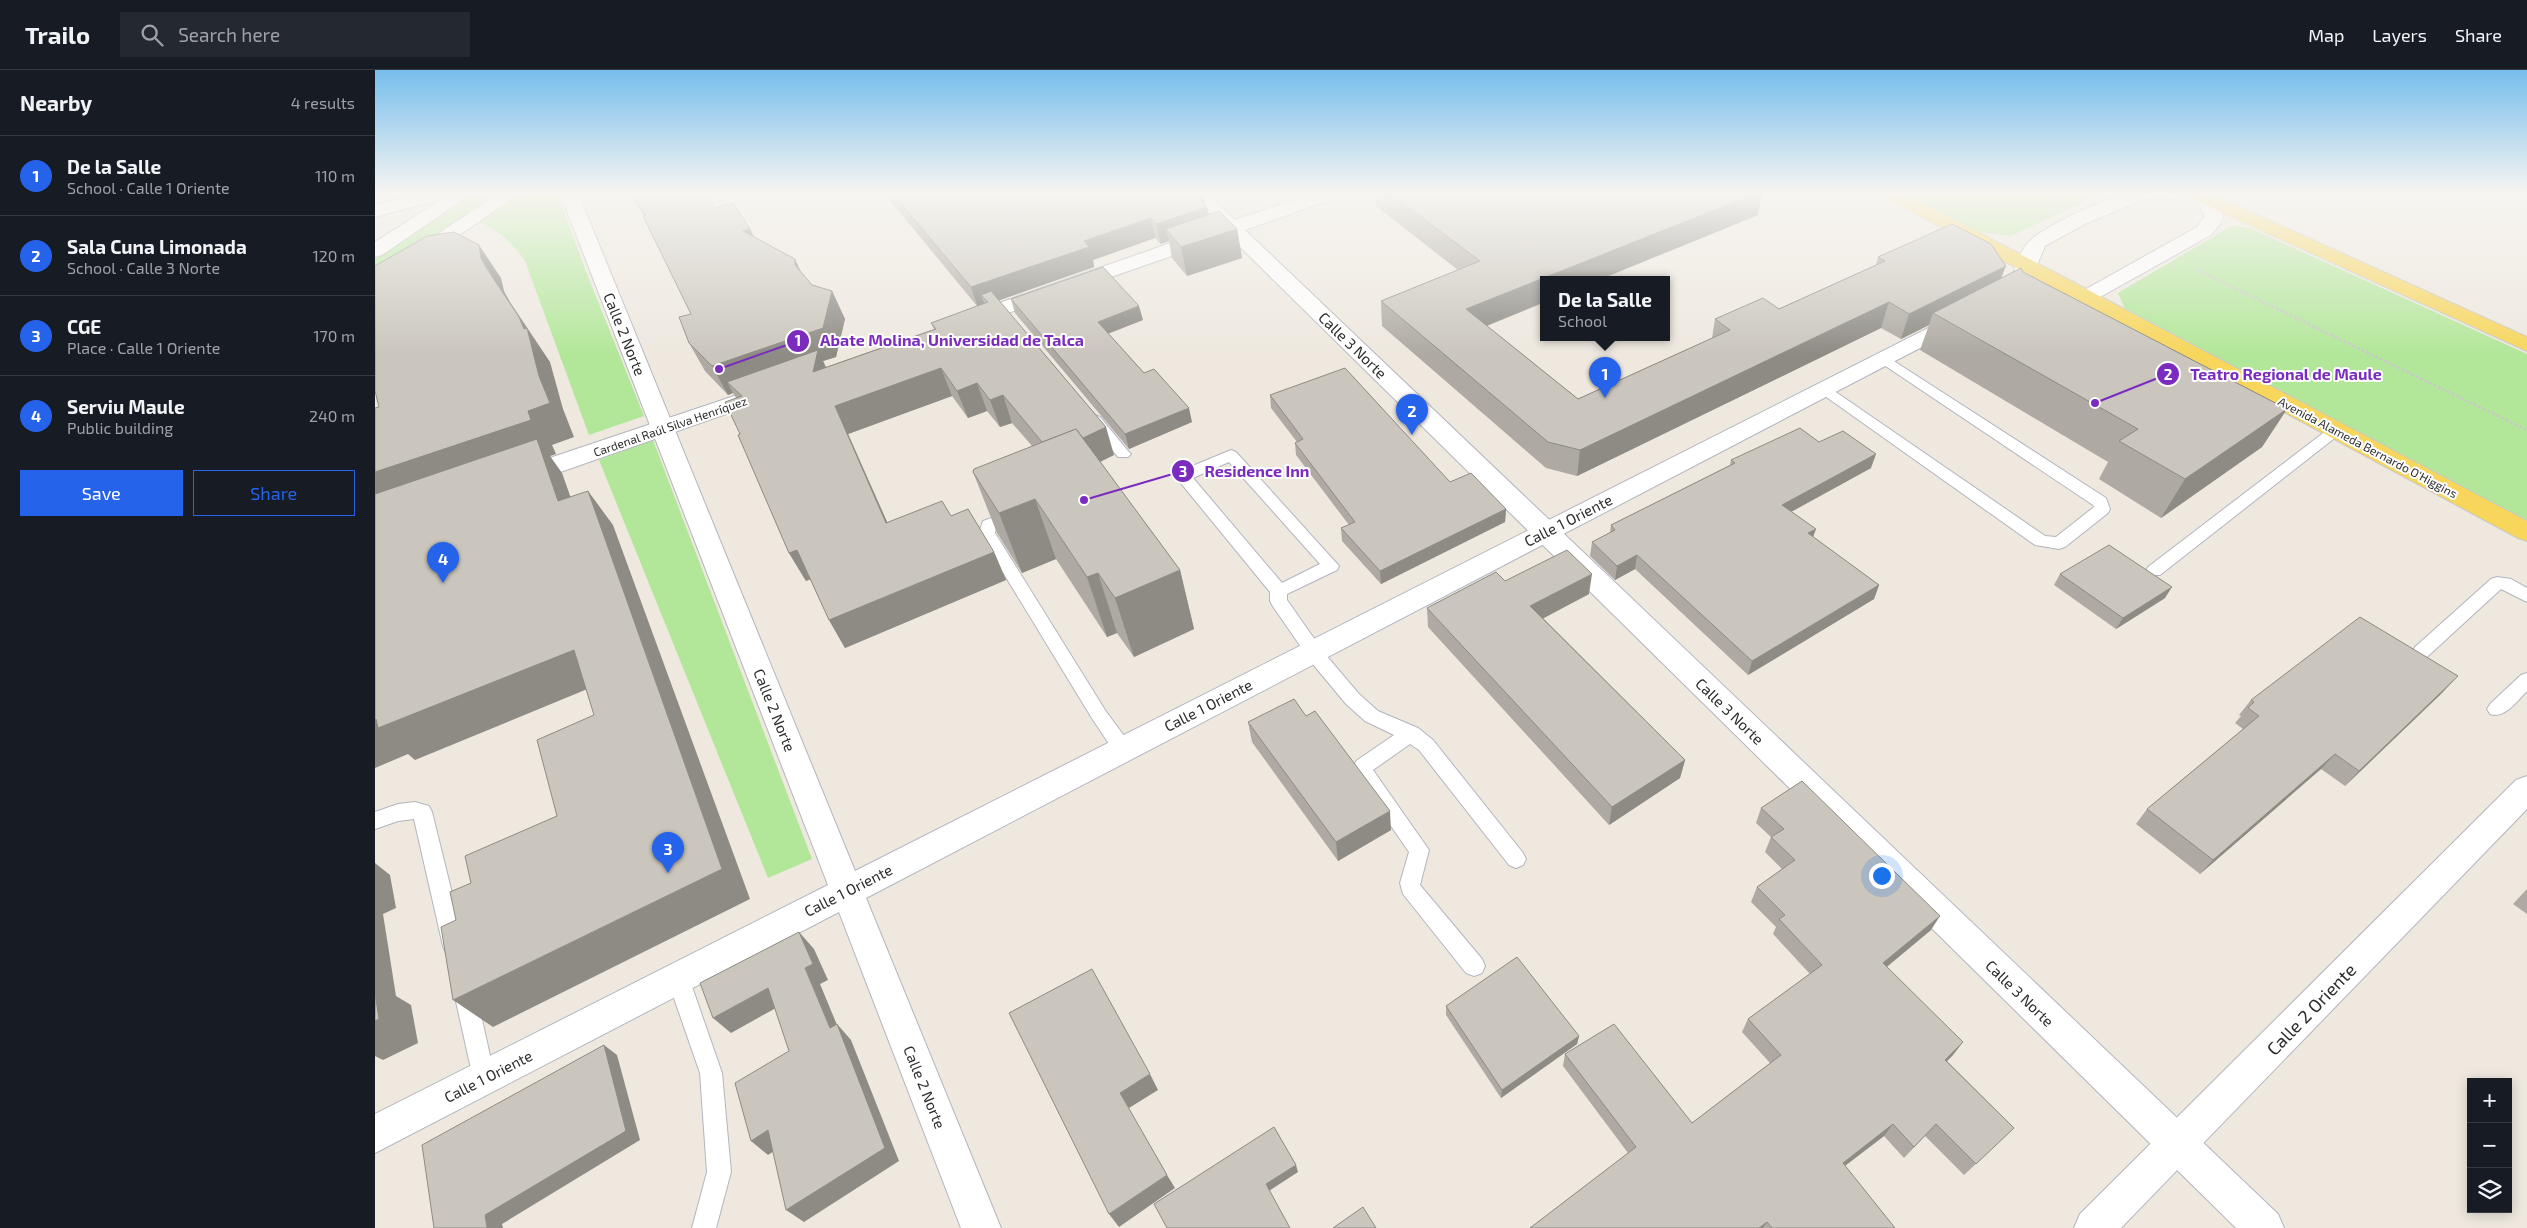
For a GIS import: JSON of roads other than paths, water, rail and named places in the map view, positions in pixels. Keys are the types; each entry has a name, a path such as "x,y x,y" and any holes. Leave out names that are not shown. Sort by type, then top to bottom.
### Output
{"main road":[{"path":"375,285 431,247"},
{"name":"Calle 2 Norte","path":"591,247 981,1228"},
{"path":"949,328 1007,316 1181,247"},
{"name":"Calle 3 Norte","path":"1252,247 2177,1146 2264,1228"},
{"name":"Avenida Alameda Bernardo O'Higgins","path":"1992,247 2527,532"},
{"name":"Calle 1 Oriente","path":"375,1134 1545,531 1985,307 2016,289 2026,275 2029,254 2034,247"},
{"path":"2085,297 2174,247"},
{"path":"2317,247 2527,345"},
{"name":"Cardenal Raúl Silva Henríquez","path":"497,486 781,387"},
{"name":"Calle 2 Oriente","path":"2094,1228 2177,1146 2527,789"}],"lane":[{"path":"1822,389 2041,541 2059,543 2102,510 2100,502 1883,358"},
{"path":"1087,411 1123,454"},
{"path":"2154,571 2336,430"},
{"path":"1279,591 1331,566 1231,455 1183,476 1279,591 1278,601 1335,680 1366,711 1411,734 1426,745 1516,859"},
{"path":"1029,509 989,525 987,532 1099,715 1123,749"},
{"path":"2421,652 2497,583 2505,583 2527,596"},
{"path":"2496,709 2527,680"},
{"path":"1411,734 1363,767 1363,771 1419,850 1419,857 1409,882 1410,888 1474,966"},
{"path":"375,822 400,811 412,809 422,812 484,1078"},
{"path":"678,978 711,1073 719,1172 704,1228"}],"place":[{"name":"Abate Molina, Universidad de Talca","path":"719,369"},
{"name":"De la Salle","path":"1605,398"},
{"name":"Teatro Regional de Maule","path":"2095,403"},
{"name":"Sala Cuna Limonada","path":"1412,435"},
{"name":"Residence Inn","path":"1084,500"},
{"name":"Serviu Maule","path":"443,583"},
{"name":"CGE","path":"668,873"}]}
